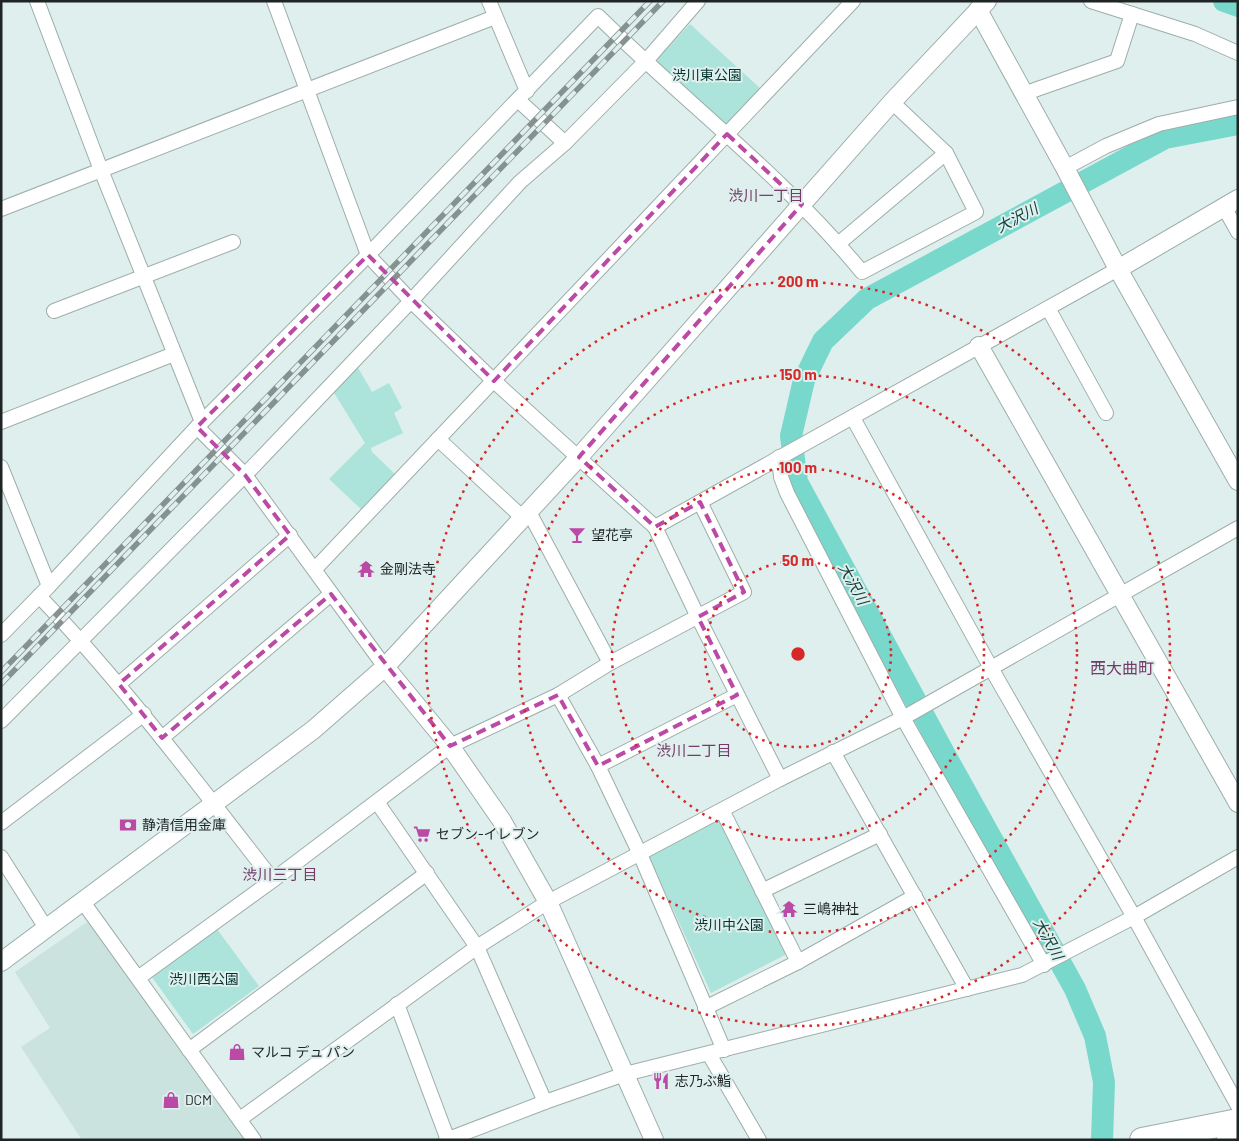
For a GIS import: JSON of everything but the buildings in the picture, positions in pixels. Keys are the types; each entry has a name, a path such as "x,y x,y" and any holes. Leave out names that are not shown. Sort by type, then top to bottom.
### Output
{"highway":[{"path":"1142,1140 1238,1121"},
{"path":"1229,1140 1238,1138"}],"street":[{"path":"37,1 174,354 199,424 245,475 385,667 450,746 502,821 548,902 654,1140"},
{"path":"274,1 368,255 411,301 494,381 579,456 655,527 780,779"},
{"path":"489,1 523,95 565,143"},
{"path":"1,721 245,475 411,301 520,182 565,143 645,62 698,1"},
{"path":"315,569 853,1"},
{"path":"1091,1 1195,34 1238,52"},
{"path":"1,962 313,730 385,667 526,515 892,102 982,6 1023,94 1066,170 1118,269 1238,481"},
{"path":"1023,94 1116,61 1132,14"},
{"path":"1,635 199,424 368,255 598,16 645,62 727,134 802,204 862,272 976,212 946,154 892,102"},
{"path":"1,209 496,17"},
{"path":"1066,170 1106,146 1159,124 1238,107"},
{"path":"838,244 946,154"},
{"path":"655,527 1118,269 1231,203 1238,232"},
{"path":"54,311 232,242"},
{"path":"1048,308 1106,413"},
{"path":"979,346 1238,803"},
{"path":"1,422 174,354"},
{"path":"853,418 991,668 1134,917 1238,1106"},
{"path":"438,439 526,515 610,663"},
{"path":"778,457 781,477 787,493 903,718 1044,965"},
{"path":"1,467 44,591 81,640 144,714 273,880"},
{"path":"138,978 273,880 450,746 558,695 610,663 744,592 700,502"},
{"path":"240,1119 477,947 548,902 780,779 903,718 1238,528"},
{"path":"119,684 290,535"},
{"path":"162,738 331,594"},
{"path":"558,695 598,766 640,854 724,1050"},
{"path":"598,766 737,695"},
{"path":"1,823 144,714"},
{"path":"833,752 967,989"},
{"path":"377,802 477,947 545,1102"},
{"path":"722,810 798,962"},
{"path":"762,890 880,834"},
{"path":"1,857 46,928"},
{"path":"397,1004 447,1140 545,1102 625,1074 1022,975 1134,917 1238,857"},
{"path":"189,1050 427,873"},
{"path":"705,1008 798,962 915,896"},
{"path":"83,902 254,1140"},
{"path":"709,1054 759,1140"}],"highlighted area":[{"path":"727,134 802,204 579,457 655,527 700,502 744,592 698,617 737,695 598,766 558,695 450,746 331,594 162,738 119,684 290,535 245,475 197,427 368,255 494,381"}],"shaded area":[{"path":"87,922 248,1140 82,1140 21,1047 50,1028 15,972"}],"green space":[{"name":"渋川東公園","path":"690,24 762,90 731,123 723,124 657,64 658,58"},
{"path":"357,366 372,392 389,383 402,408 394,413 403,433 371,448 372,452 395,474 362,510 329,479 365,443 333,391"},
{"name":"渋川中公園","path":"724,815 791,952 711,993 648,854"},
{"name":"渋川西公園","path":"214,925 259,986 193,1034 149,973"}],"waterway":[{"path":"1224,1 1238,6"},
{"name":"大沢川","path":"1102,1140 1104,1082 1095,1036 1075,989 797,482 791,436 804,380 823,341 867,299 1165,138 1238,124"}],"railway":[{"path":"1,672 650,1"},
{"path":"1,684 663,1"}],"place":[{"name":"望花亭","path":"577,535"},
{"name":"金剛法寺","path":"366,569"},
{"name":"静清信用金庫","path":"128,825"},
{"name":"セブン-イレブン","path":"422,834"},
{"name":"三嶋神社","path":"789,909"},
{"name":"マルコ デュ パン","path":"237,1052"},
{"name":"志乃ぶ鮨","path":"661,1081"},
{"name":"DCM","path":"171,1100"}],"district":[{"name":"渋川一丁目","path":"766,196"},
{"name":"西大曲町","path":"1122,668"},
{"name":"渋川二丁目","path":"694,751"},
{"name":"渋川三丁目","path":"280,875"}]}
